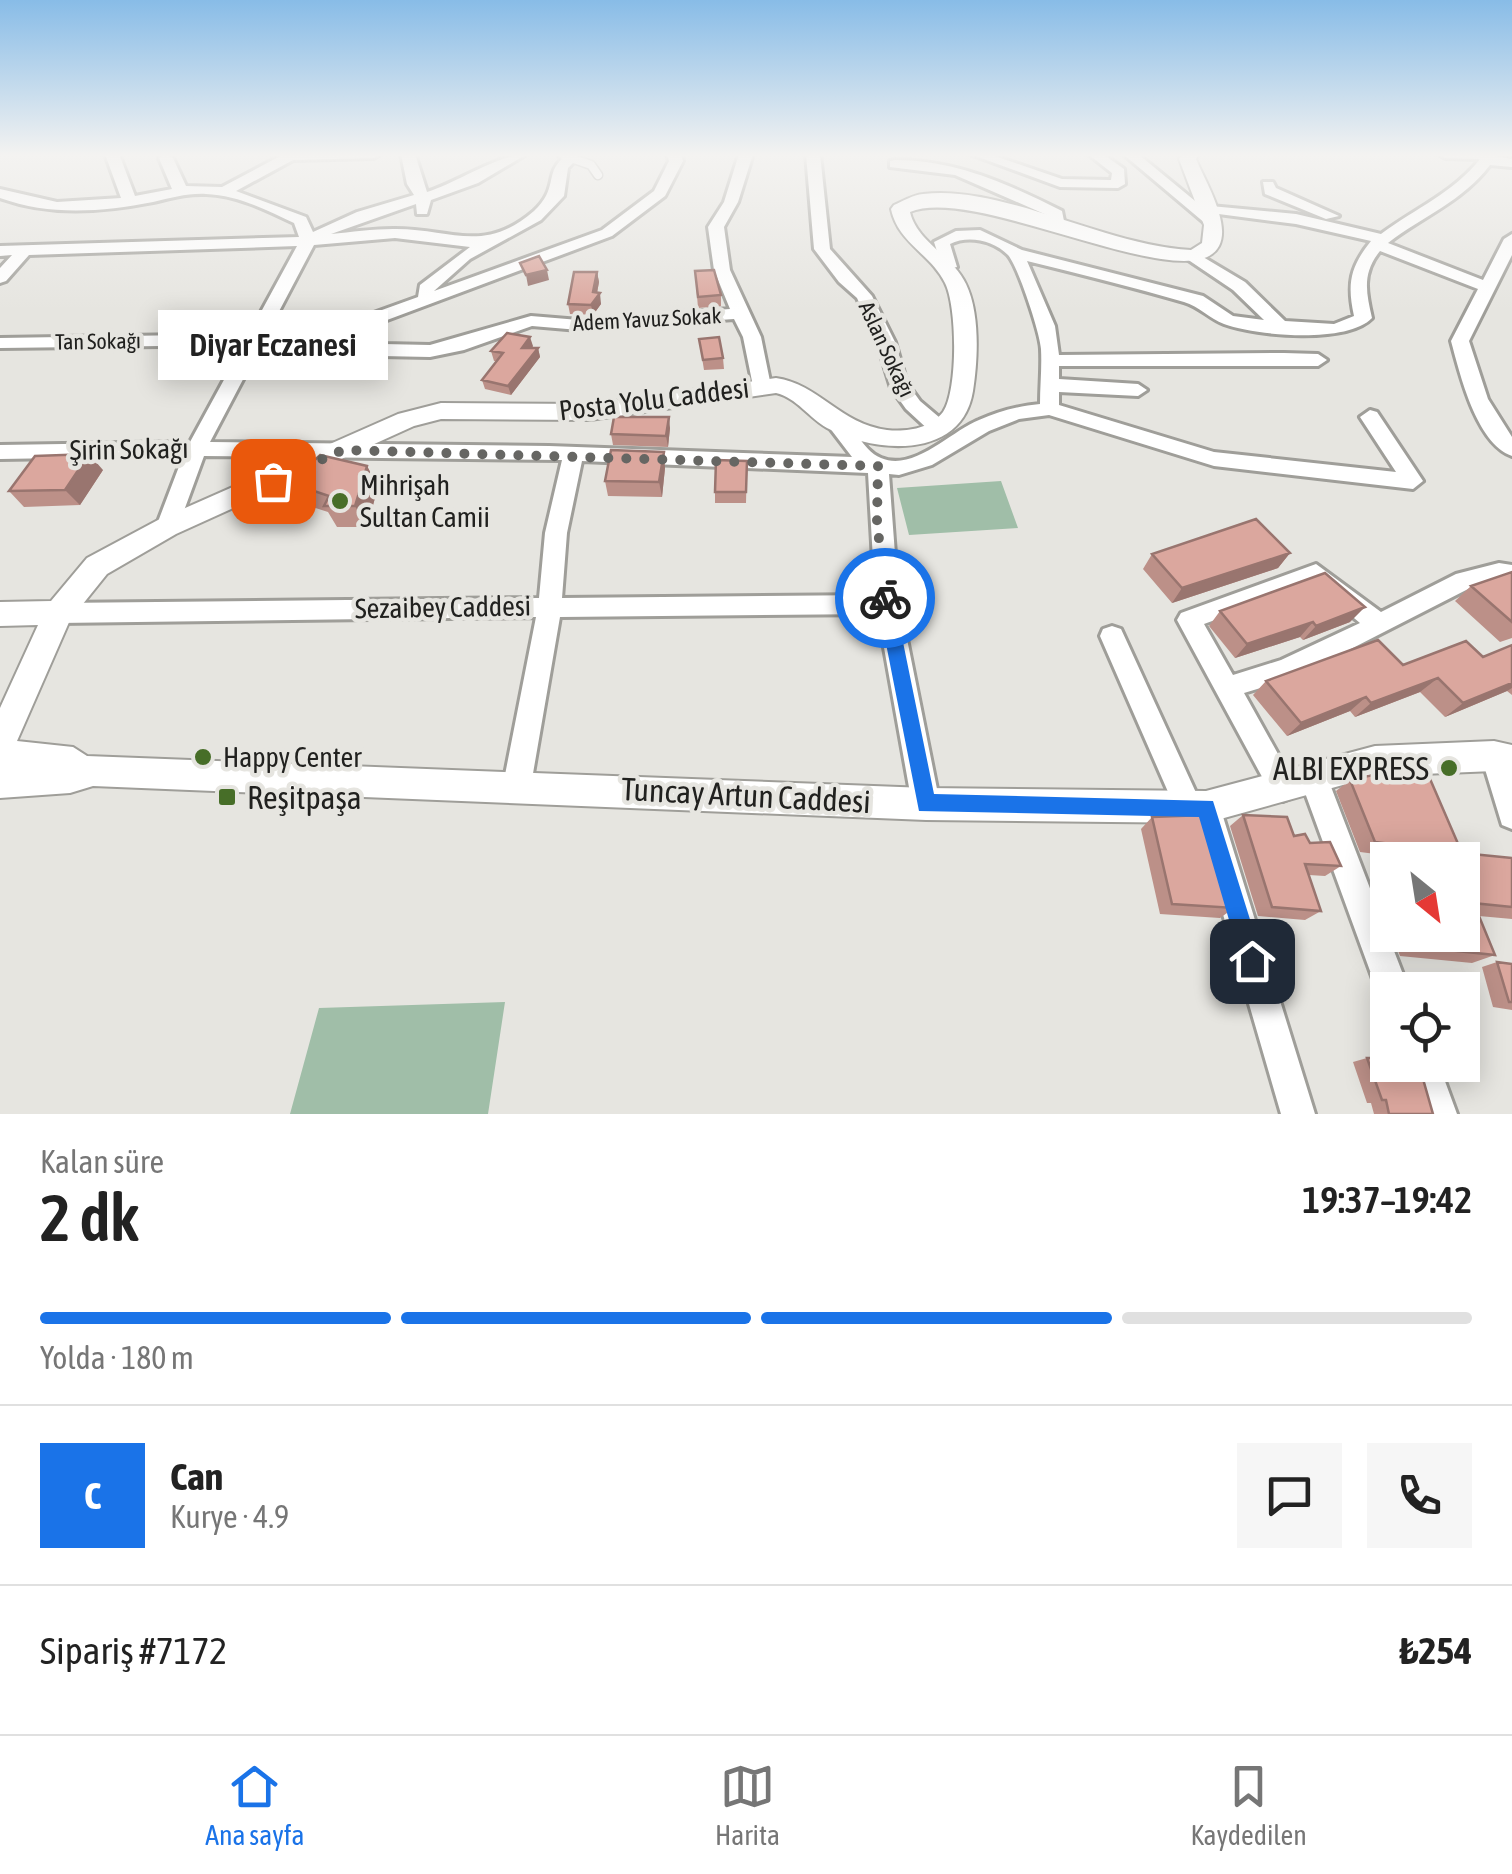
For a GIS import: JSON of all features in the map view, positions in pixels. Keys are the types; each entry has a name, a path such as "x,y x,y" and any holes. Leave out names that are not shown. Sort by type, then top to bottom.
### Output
{"street":[{"path":"63,206 98,206"},
{"path":"269,206 301,220 308,241"},
{"path":"167,528 197,447 308,241 335,224 390,206"},
{"path":"407,232 422,206"},
{"path":"426,296 426,289 443,273 536,218 548,206"},
{"name":"Adem Yavuz Sokak","path":"644,206 622,224 363,323 359,341 398,352 430,351 530,321 593,324 740,313 722,270 716,227 729,206"},
{"name":"Aslan Sokağı","path":"818,206 822,249 864,296 886,342 898,384 913,405 939,428"},
{"path":"903,206 900,215 906,227 948,267"},
{"path":"982,206 1159,253 1193,256 1238,286 1283,329"},
{"path":"1040,206 1057,214 1057,226"},
{"path":"1198,206 1208,214 1345,228 1487,286"},
{"path":"1193,256 1211,244 1205,206"},
{"path":"1307,206 1327,214 1345,228"},
{"path":"939,428 956,412 964,350 960,291 942,242 954,235 988,236 1016,253 1197,300 1227,320 1283,329 1349,327 1363,318 1354,284 1361,259 1380,241 1433,206"},
{"path":"0,251 308,241 407,232 488,244"},
{"path":"1512,239 1460,341 1475,390 1499,438 1512,449"},
{"path":"0,278 25,250"},
{"path":"1016,253 1046,326 1049,409 1214,459 1413,481 1370,417"},
{"path":"740,313 752,338 762,386"},
{"name":"Tan Sokağı","path":"0,343 255,339"},
{"path":"1050,360 1318,360"},
{"path":"1049,385 1138,390"},
{"name":"Posta Yolu Caddesi","path":"0,744 58,613 98,566 167,528 406,420 441,412 590,412 762,386 787,387 836,422 882,438 914,439 939,428"},
{"name":"Şirin Sokağı","path":"0,452 197,447 899,468 982,426 1016,413 1049,409"},
{"path":"836,422 867,465 886,604 926,804"},
{"path":"517,785 550,606 556,534 573,456"},
{"path":"1225,688 1287,669 1465,580 1504,570 1512,574"},
{"path":"1379,625 1316,573 1189,620 1225,688 1299,783 1386,972"},
{"name":"Sezaibey Caddesi","path":"0,614 886,604"},
{"path":"1112,636 1198,807 1298,1114"},
{"path":"0,755 81,762 93,770"},
{"path":"1503,758 1512,815"},
{"name":"Tuncay Artun Caddesi","path":"93,770 926,804 1198,807 1375,760 1503,758"},
{"path":"0,782 70,777 93,770"},
{"path":"1428,1082 1440,1114"}],"green space":[{"path":"1001,481 1018,528 909,535 897,488"},
{"path":"505,1002 488,1114 290,1114 319,1008"}],"building":[{"path":"539,256 547,270 526,275 520,263"},
{"path":"714,270 721,295 698,297 695,271"},
{"path":"574,272 597,272 593,292 600,293 591,305 568,304"},
{"path":"507,333 530,337 522,348 538,348 508,386 482,380 503,353 491,351"},
{"path":"719,337 723,358 703,360 699,339"},
{"path":"614,417 669,417 666,436 611,434"},
{"path":"611,450 664,452 659,482 605,481"},
{"path":"89,454 65,490 9,491 35,456"},
{"path":"320,455 367,466 355,506 324,506 329,496 290,483"},
{"path":"716,460 747,461 746,492 715,492"},
{"path":"1256,519 1290,553 1182,588 1152,554"},
{"path":"1512,572 1512,622 1471,586"},
{"path":"1325,573 1365,607 1316,626 1313,622 1247,644 1220,611"},
{"path":"1378,640 1403,665 1466,641 1483,657 1512,645 1512,683 1463,703 1438,678 1371,703 1366,697 1301,723 1266,681"},
{"path":"1402,769 1427,772 1457,842 1375,842 1350,780 1382,773 1405,775"},
{"path":"1206,815 1234,908 1172,904 1152,817"},
{"path":"1243,815 1287,817 1294,836 1305,834 1310,843 1330,842 1341,866 1305,864 1321,911 1272,907"},
{"path":"1480,855 1512,858 1512,907 1480,904"},
{"path":"1480,919 1495,955 1467,952 1480,952"},
{"path":"1497,962 1512,964 1512,1002 1509,1002"},
{"path":"1376,1082 1424,1082 1433,1114 1389,1114 1386,1100 1382,1100"}],"way so far":[{"path":"273,481 343,450 878,466 877,520 885,598"}],"place":[{"name":"Diyar Eczanesi","path":"273,481"},
{"name":"Mihrişah Sultan Camii","path":"340,501"},
{"name":"Happy Center","path":"203,757"},
{"name":"ALBI EXPRESS","path":"1449,768"},
{"name":"Reşitpaşa","path":"227,797"}],"route":[{"path":"885,598 926,804 1206,808 1252,961"}]}
